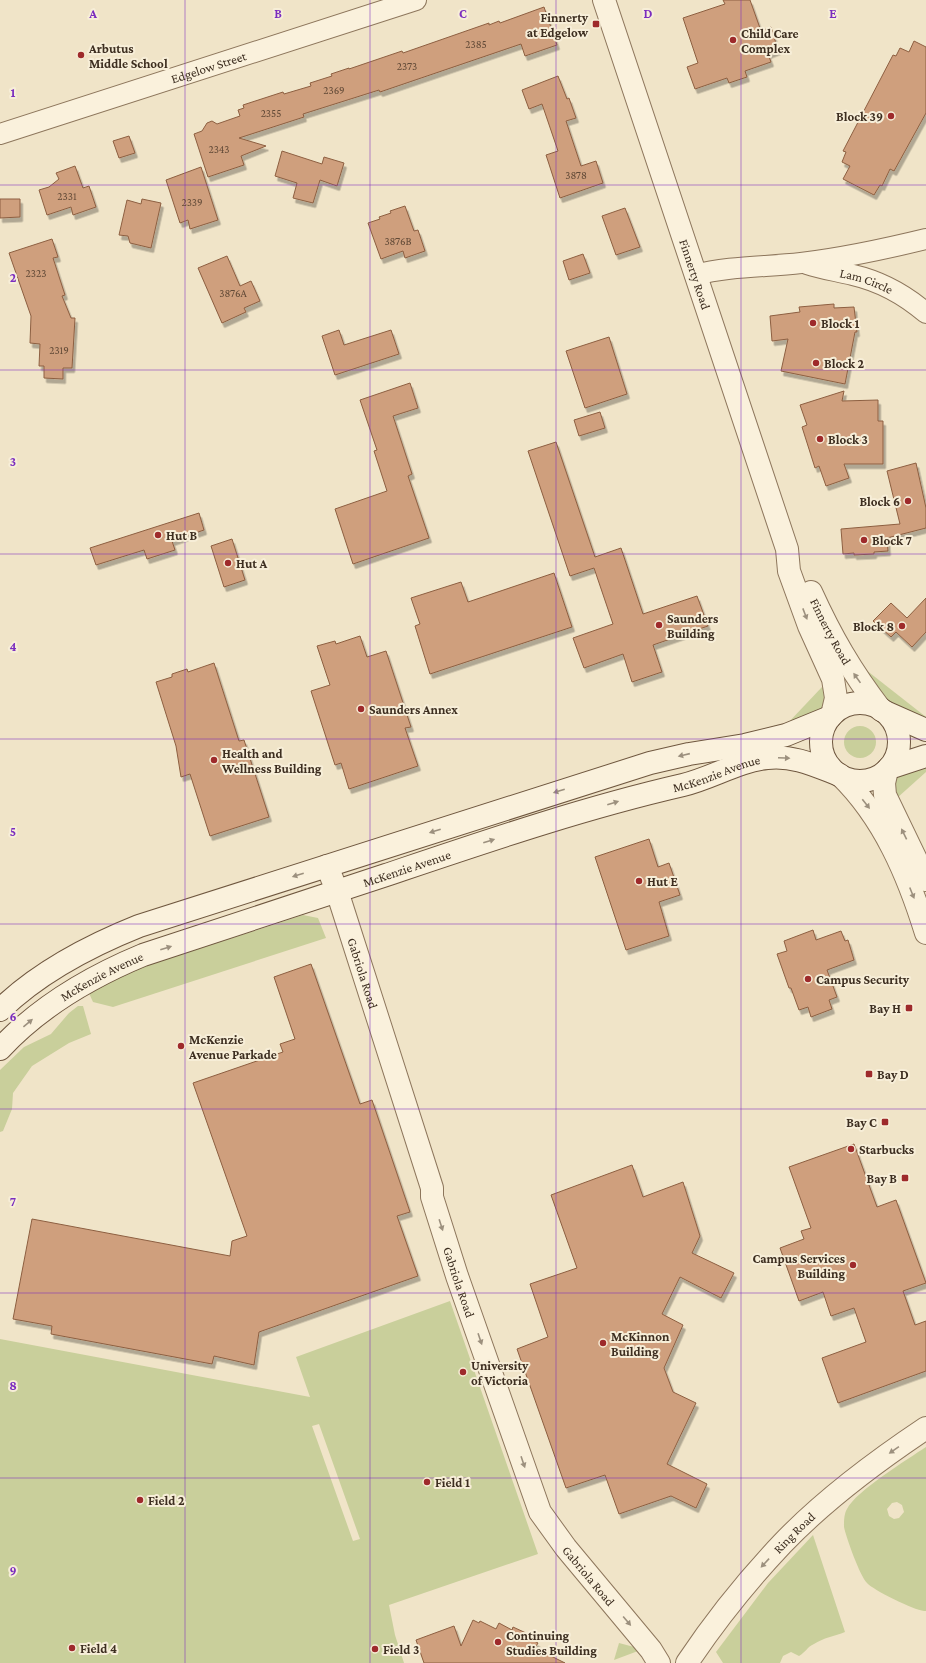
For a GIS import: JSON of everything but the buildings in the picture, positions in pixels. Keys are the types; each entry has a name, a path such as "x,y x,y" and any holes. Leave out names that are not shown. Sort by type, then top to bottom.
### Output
{"street":[{"name":"Edgelow Street","path":"0,134 416,0"},
{"name":"Finnerty Road","path":"604,0 787,550 789,570 809,626 833,679 836,698 831,716"},
{"name":"Lam Circle","path":"695,275 711,271 802,263 894,247 926,239"},
{"name":"Lam Circle","path":"802,263 827,271 852,275 875,282 918,306 926,313"},
{"name":"Finnerty Road","path":"787,550 799,566 824,621 850,668 882,710"},
{"path":"926,730 866,704 855,704 840,709 831,716 823,731 821,747 826,762 867,806 889,841 909,886 926,933"},
{"path":"882,710 893,723 898,738 897,754 888,769 884,783 886,795 926,880"},
{"name":"McKenzie Avenue","path":"0,1010 54,968 75,955 116,935 168,916 650,763 689,754 745,745 786,735 831,716"},
{"path":"838,775 849,780 864,781 874,778 888,769 926,756"},
{"name":"McKenzie Avenue","path":"0,1050 19,1030 53,1004 116,966 143,955 481,843 624,800 693,783 756,760 777,757 788,758 804,761 838,775"},
{"name":"Gabriola Road","path":"327,866 337,891 432,1188 432,1197 457,1276 540,1512 566,1548 651,1650 660,1663"},
{"name":"Ring Road","path":"687,1663 733,1600 783,1543 826,1503 857,1477 926,1428"}],"green space":[{"path":"861,666 926,717 926,722 893,708"},
{"path":"822,687 828,694 824,707 821,710 787,724"},
{"path":"857,726 863,726 873,733 876,742 875,748 869,755 863,758 857,758 847,751 844,745 844,739 851,729"},
{"path":"926,764 926,772 897,798 893,794 895,781 898,776"},
{"path":"303,915 318,918 326,938 113,1007 93,1002 88,991 124,973"},
{"path":"78,1006 83,1006 91,1034 69,1043 32,1066 13,1093 12,1109 3,1131 0,1132 0,1070 24,1047 51,1034 69,1013"},
{"path":"450,1301 538,1554 389,1605 395,1635 404,1663 0,1663 0,1339 310,1397 296,1357","holes":["319,1424 360,1539 353,1541 312,1426"]},
{"path":"926,1447 926,1611 924,1611 894,1599 867,1583 857,1565 850,1547 844,1527 844,1520 847,1509 861,1493 895,1467","holes":["897,1502 902,1505 904,1512 899,1518 894,1519 889,1516 887,1509 892,1503"]},
{"path":"813,1535 845,1632 818,1642 799,1656 791,1652 783,1656 780,1663 723,1663 716,1652 768,1583"},
{"path":"619,1643 634,1647 638,1651 614,1660"}],"place":[{"name":"Finnerty at Edgelow","path":"596,24"},
{"name":"Child Care Complex","path":"733,40"},
{"name":"Arbutus Middle School","path":"81,55"},
{"name":"Block 39","path":"891,116"},
{"name":"Block 1","path":"813,323"},
{"name":"Block 2","path":"816,363"},
{"name":"Block 3","path":"820,439"},
{"name":"Block 6","path":"908,501"},
{"name":"Hut B","path":"158,535"},
{"name":"Block 7","path":"864,540"},
{"name":"Hut A","path":"228,563"},
{"name":"Saunders Building","path":"659,625"},
{"name":"Block 8","path":"902,626"},
{"name":"Saunders Annex","path":"361,709"},
{"name":"Health and Wellness Building","path":"214,760"},
{"name":"Hut E","path":"639,881"},
{"name":"Campus Security","path":"808,979"},
{"name":"Bay H","path":"909,1008"},
{"name":"McKenzie Avenue Parkade","path":"181,1046"},
{"name":"Bay D","path":"869,1074"},
{"name":"Bay C","path":"885,1122"},
{"name":"Starbucks","path":"851,1149"},
{"name":"Bay B","path":"905,1178"},
{"name":"Campus Services Building","path":"853,1265"},
{"name":"McKinnon Building","path":"603,1343"},
{"name":"University of Victoria","path":"463,1372"},
{"name":"Field 1","path":"427,1482"},
{"name":"Field 2","path":"140,1500"},
{"name":"Continuing Studies Building","path":"498,1642"},
{"name":"Field 4","path":"72,1648"},
{"name":"Field 3","path":"375,1649"}]}
